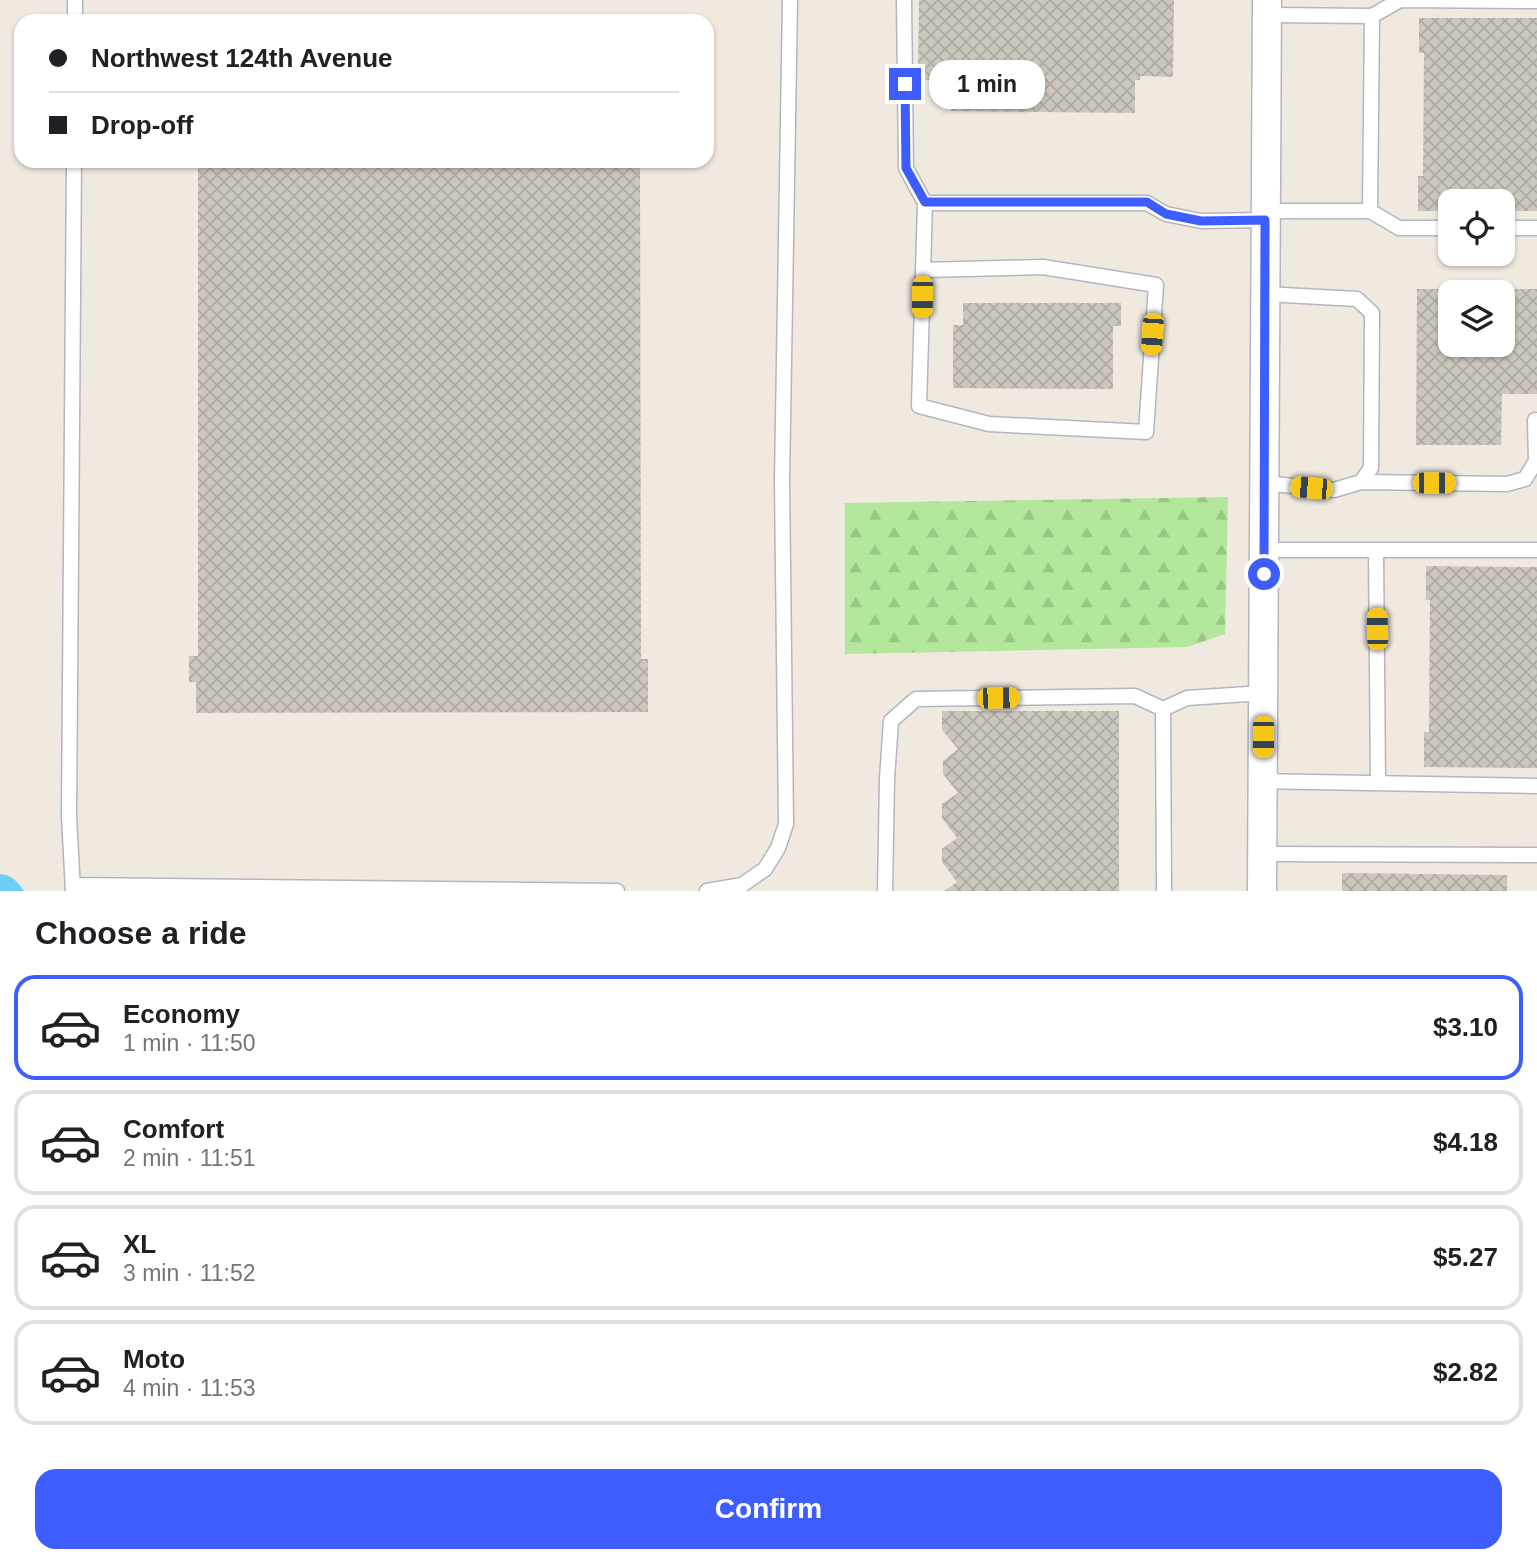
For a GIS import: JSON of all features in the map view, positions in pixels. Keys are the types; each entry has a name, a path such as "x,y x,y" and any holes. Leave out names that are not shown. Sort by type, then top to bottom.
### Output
{"street":[{"path":"1262,891 1267,8"}],"lane":[{"path":"707,891 742,885 765,869 778,848 786,824 782,481 790,0"},
{"path":"904,0 906,168 925,202 923,270 919,406 989,424 1146,432 1156,285 1043,267 923,270"},
{"path":"1267,8 1372,16 1400,0 1537,1"},
{"path":"1370,211 1372,16"},
{"path":"74,168 69,816 73,888 617,891"},
{"path":"925,202 1147,202 1166,214 1201,221 1265,215 1370,211 1399,228 1438,228"},
{"path":"1515,228 1537,228"},
{"path":"1265,294 1357,299 1372,313 1371,468 1361,482"},
{"path":"1264,483 1334,490 1361,482 1507,484 1525,479 1536,461 1535,420"},
{"path":"1264,550 1537,550"},
{"path":"1376,551 1378,783"},
{"path":"1163,709 1186,698 1263,693"},
{"path":"885,891 891,721 916,699 1135,696 1163,709"},
{"path":"1163,709 1164,891"},
{"path":"1263,781 1537,786"},
{"path":"1263,854 1537,855"}],"green space":[{"path":"1228,497 1225,634 1187,647 845,654 845,503"}],"water":[{"path":"0,874 14,880 24,891 0,891"}],"building":[{"path":"919,0 1174,0 1173,77 1140,76 1140,80 1135,80 1135,113 951,111 952,80 918,80"},
{"path":"1419,18 1537,18 1537,211 1515,211 1515,189 1438,189 1438,211 1418,211 1418,176 1423,176 1424,53 1419,53"},
{"path":"198,168 640,168 641,659 648,659 648,712 196,713 196,682 189,682 189,656 198,656"},
{"path":"1417,289 1438,289 1438,357 1515,357 1515,289 1537,289 1537,394 1502,394 1501,445 1416,445"},
{"path":"963,303 1121,303 1121,326 1113,326 1113,389 953,388 953,325 963,325"},
{"path":"1426,566 1537,567 1537,768 1424,767 1424,732 1429,732 1430,600 1426,600"},
{"path":"942,711 1119,711 1119,891 944,891 957,882 942,862 942,849 957,838 942,818 942,804 958,793 943,774 943,761 958,749 942,730"},
{"path":"1342,873 1507,875 1507,891 1342,891"}],"route":[{"path":"905,84 906,168 925,202 1147,202 1166,214 1201,221 1265,220 1264,574"}]}
